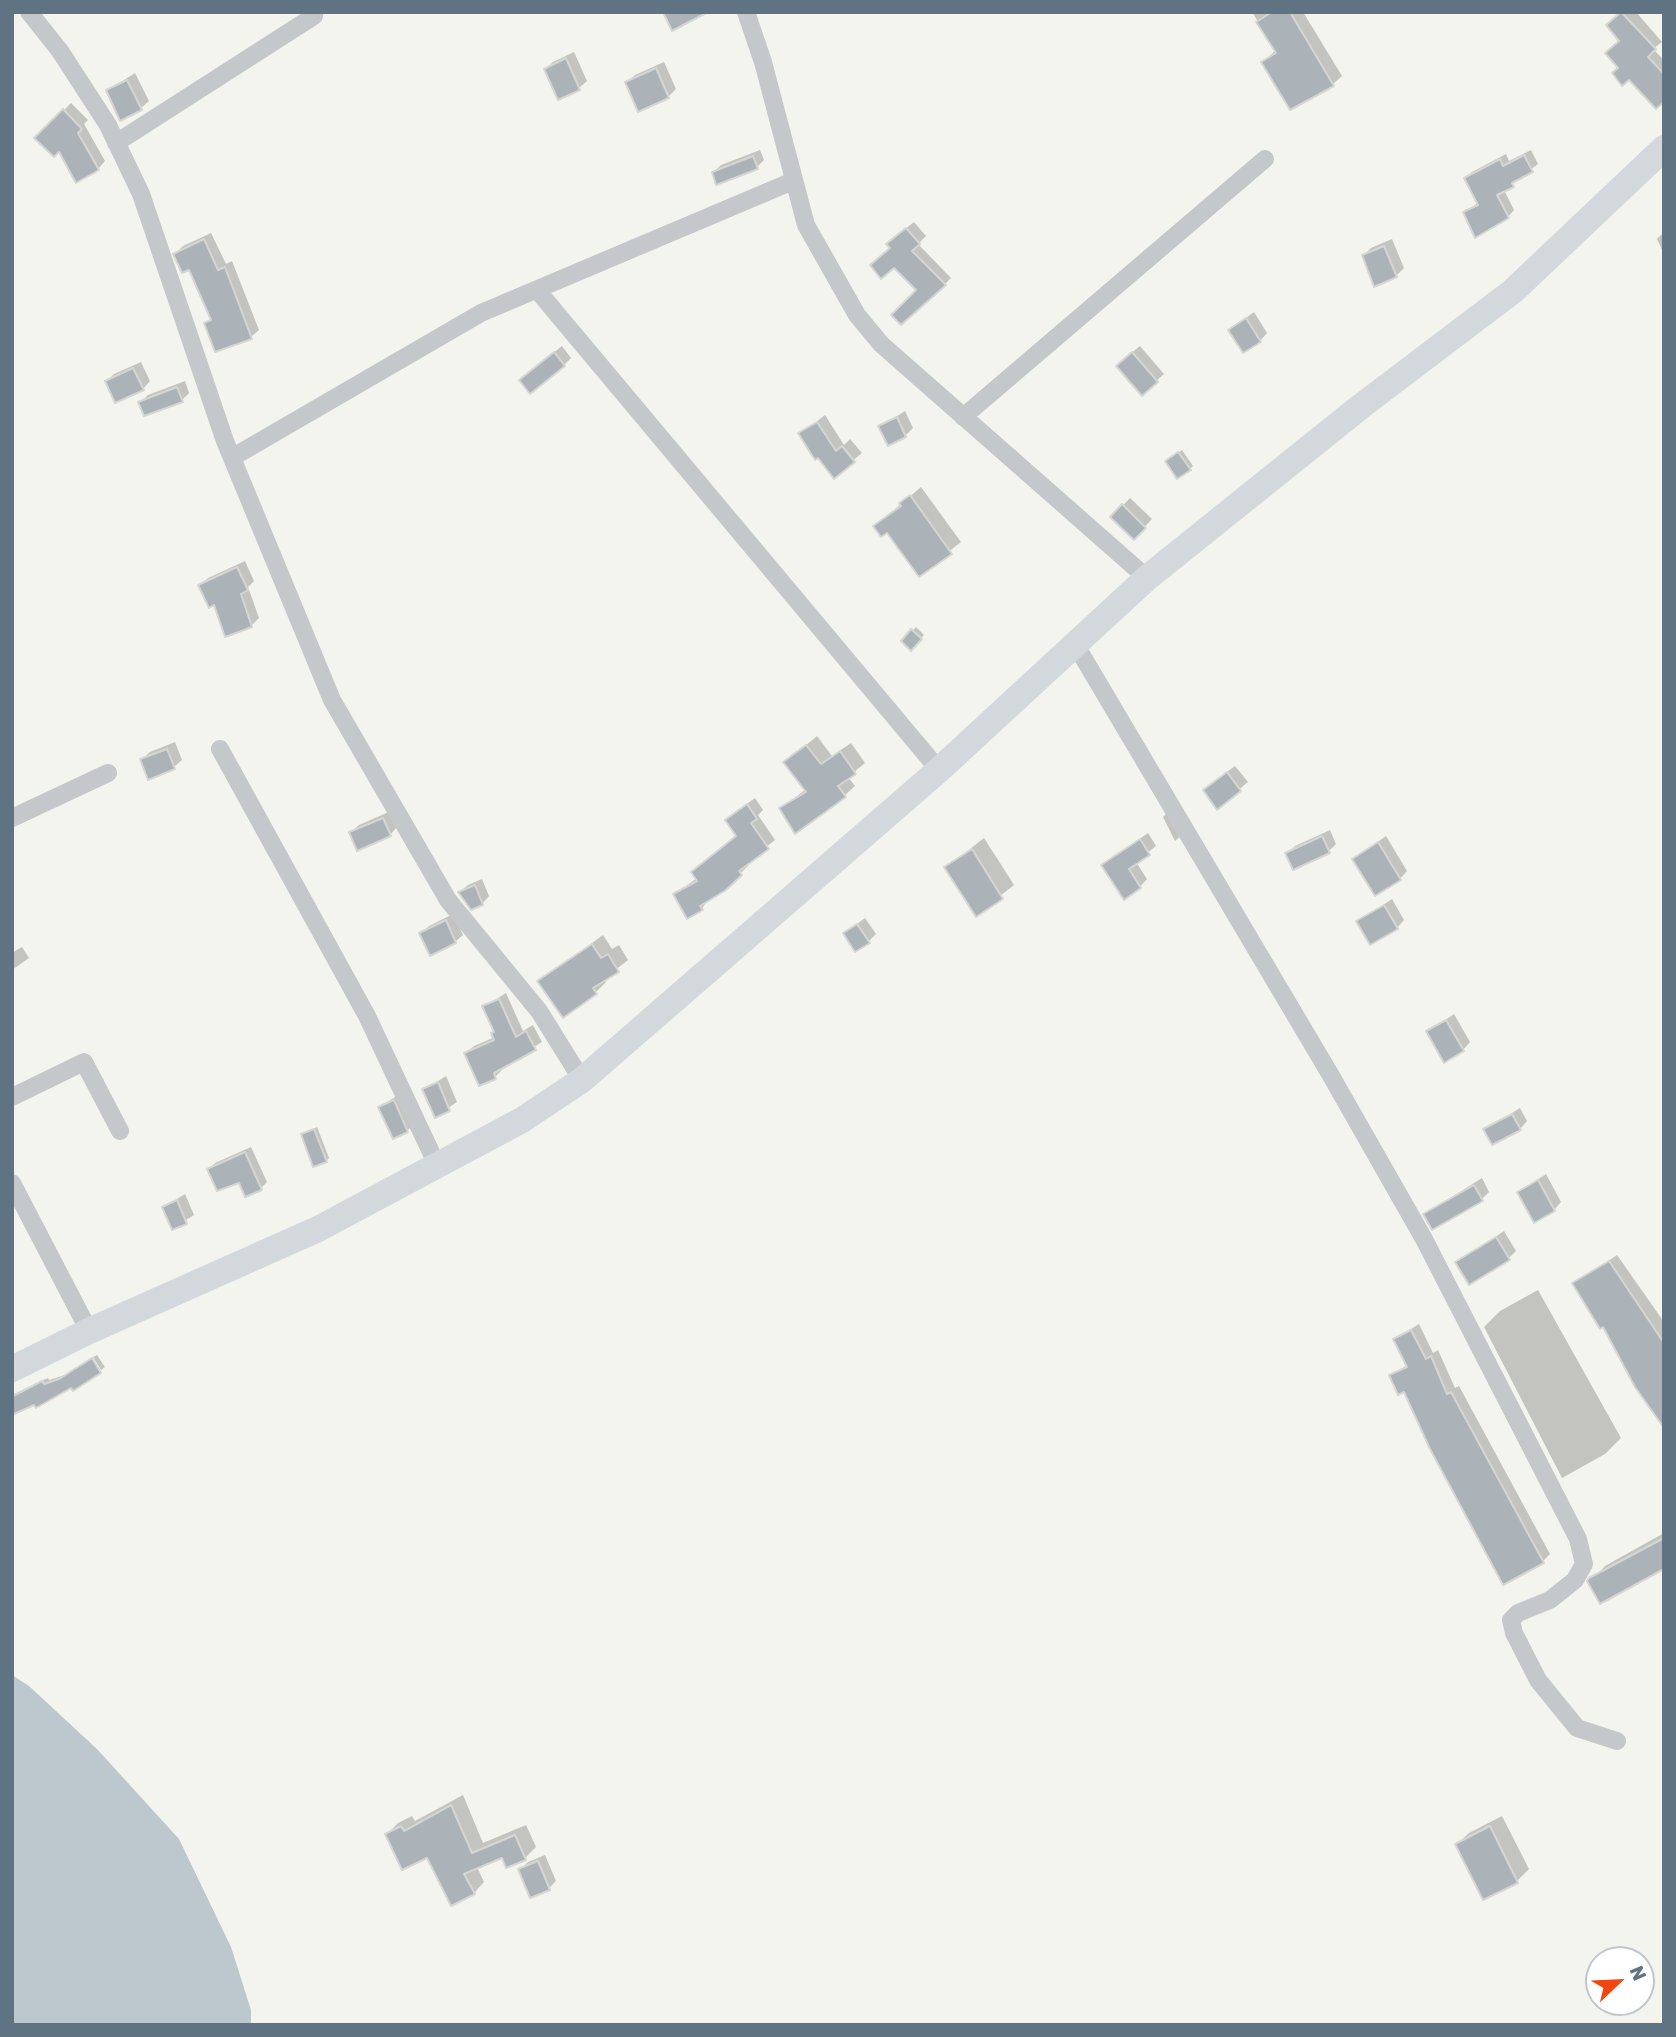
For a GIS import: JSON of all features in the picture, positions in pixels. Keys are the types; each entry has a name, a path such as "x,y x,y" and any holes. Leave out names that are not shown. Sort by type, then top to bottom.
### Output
{"highway":[{"path":"12,1369 89,1331 318,1229 522,1120 582,1080 939,771 1074,642 1147,578 1360,407 1513,291 1664,148"}],"street":[{"path":"29,12 60,51 116,144 141,194 187,334 233,457 332,700 448,900 539,1012 582,1080"},
{"path":"116,144 314,16 311,12"},
{"path":"746,12 764,62 806,225 857,315 881,344 1147,578"},
{"path":"963,417 1265,159"},
{"path":"233,457 481,313 793,181"},
{"path":"537,290 939,771"},
{"path":"1074,642 1330,1074 1424,1239 1578,1539 1584,1564 1575,1580 1550,1600 1518,1613 1511,1620 1514,1633 1538,1680 1577,1728 1617,1741"},
{"path":"220,749 367,1016 437,1165"},
{"path":"12,818 108,773"},
{"path":"12,1097 85,1062 120,1131"},
{"path":"12,1183 89,1331"}],"shaded area":[{"path":"12,1675 29,1686 97,1749 179,1839 231,1947 251,2010 251,2025 12,2025"}],"building":[{"path":"663,12 708,12 672,31"},
{"path":"1272,12 1290,12 1334,86 1290,110 1261,62 1276,53 1256,22"},
{"path":"1621,12 1656,49 1648,57 1664,74 1664,102 1656,109 1629,80 1622,86 1612,73 1618,68 1605,53 1619,41 1606,25"},
{"path":"566,58 580,90 558,100 544,69"},
{"path":"656,68 669,98 638,112 625,82"},
{"path":"127,80 142,110 120,121 106,90"},
{"path":"63,109 82,129 78,133 99,170 76,183 59,152 54,157 34,138"},
{"path":"1524,155 1533,172 1512,183 1514,187 1497,195 1509,218 1475,238 1463,212 1478,205 1464,178 1500,159 1503,166"},
{"path":"753,156 758,169 716,185 712,172"},
{"path":"906,228 920,244 912,251 946,285 901,325 891,315 916,290 894,268 881,279 870,265 890,248 886,244"},
{"path":"204,239 218,270 225,267 252,339 215,352 204,323 211,320 189,270 182,273 173,254"},
{"path":"1384,246 1397,277 1374,287 1362,255"},
{"path":"1246,318 1261,342 1243,353 1228,330"},
{"path":"554,352 565,366 530,394 519,380"},
{"path":"1132,352 1158,382 1142,396 1116,366"},
{"path":"133,368 144,390 115,403 105,381"},
{"path":"177,387 183,402 144,416 138,402"},
{"path":"897,417 906,437 888,446 878,426"},
{"path":"817,422 836,451 842,446 855,462 834,479 818,458 815,460 798,433"},
{"path":"1178,452 1191,470 1177,479 1165,461"},
{"path":"910,495 952,554 919,577 887,533 881,537 873,526 901,506 899,503"},
{"path":"1122,504 1146,528 1134,540 1110,517"},
{"path":"237,567 248,590 241,594 252,627 225,637 214,605 209,608 198,585"},
{"path":"911,629 922,639 911,651 901,641"},
{"path":"806,745 821,764 840,751 856,774 838,786 846,797 795,834 779,808 806,792 783,762"},
{"path":"167,749 175,769 148,780 140,759"},
{"path":"1227,772 1241,791 1217,810 1203,790"},
{"path":"747,804 757,819 751,823 769,849 739,871 742,875 726,890 700,906 703,910 687,919 673,894 697,881 691,872 736,836 725,820"},
{"path":"383,818 391,836 357,851 349,832"},
{"path":"1322,836 1330,853 1293,870 1285,853"},
{"path":"1140,839 1150,855 1129,869 1141,888 1124,900 1101,865"},
{"path":"1378,842 1401,880 1375,896 1352,859"},
{"path":"972,849 1003,899 976,917 944,867"},
{"path":"475,885 483,905 471,910 458,892"},
{"path":"1384,905 1398,929 1370,945 1356,921"},
{"path":"446,920 456,943 430,956 419,933"},
{"path":"857,924 870,943 855,952 843,933"},
{"path":"592,944 601,958 608,954 619,972 593,988 597,994 563,1018 537,981"},
{"path":"499,999 516,1037 526,1031 536,1050 494,1073 496,1079 479,1086 464,1053 494,1040 491,1033 494,1032 482,1006"},
{"path":"1446,1020 1464,1051 1444,1063 1426,1031"},
{"path":"438,1082 450,1111 435,1118 422,1089"},
{"path":"394,1100 408,1132 393,1139 378,1107"},
{"path":"1512,1114 1521,1130 1492,1145 1483,1129"},
{"path":"314,1129 327,1162 313,1167 301,1134"},
{"path":"245,1152 262,1190 245,1197 239,1183 217,1191 207,1169"},
{"path":"1538,1180 1555,1211 1534,1223 1517,1192"},
{"path":"1474,1185 1483,1201 1432,1230 1423,1214"},
{"path":"177,1200 187,1224 172,1230 162,1207"},
{"path":"1496,1237 1510,1260 1469,1285 1455,1262"},
{"path":"1609,1261 1664,1343 1664,1428 1635,1387 1603,1327 1600,1329 1572,1283"},
{"path":"1411,1330 1426,1359 1431,1356 1447,1394 1451,1392 1544,1563 1503,1585 1430,1449 1404,1392 1398,1395 1389,1375 1407,1367 1393,1339"},
{"path":"92,1358 101,1373 73,1391 71,1388 36,1408 34,1405 12,1415 12,1397 42,1381 44,1384 59,1379"},
{"path":"1664,1538 1664,1569 1600,1604 1587,1581 1589,1578"},
{"path":"451,1805 472,1853 515,1835 526,1860 506,1868 502,1858 464,1874 475,1894 451,1906 427,1858 402,1870 385,1834 401,1826 404,1831"},
{"path":"1490,1826 1518,1883 1483,1900 1455,1844"},
{"path":"538,1861 550,1890 530,1898 518,1869"}]}
